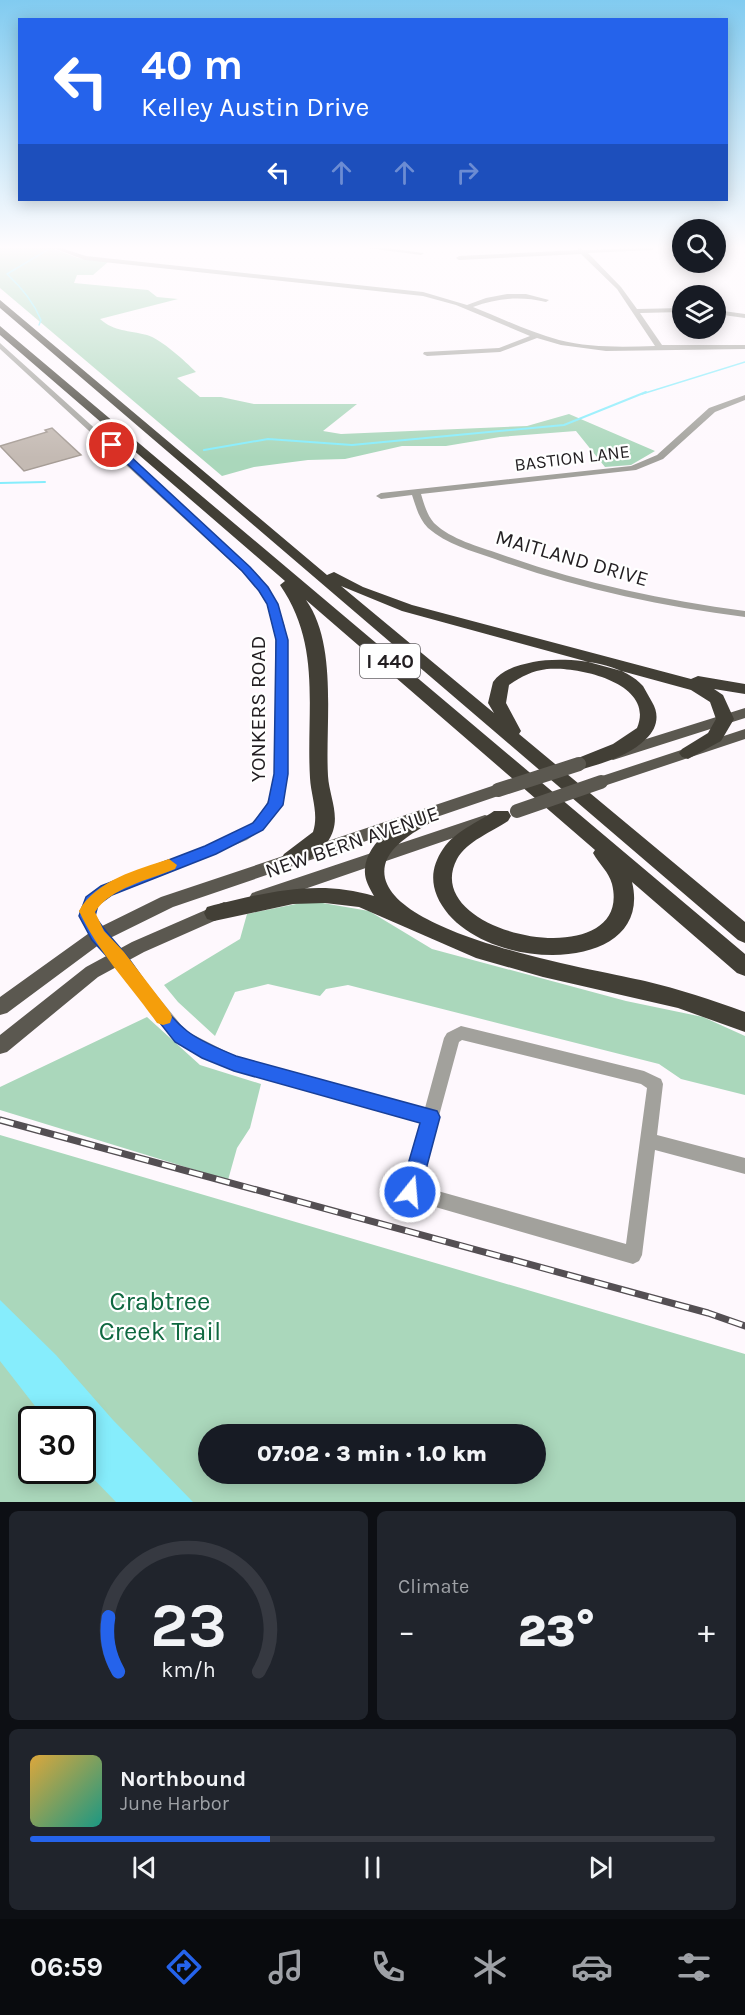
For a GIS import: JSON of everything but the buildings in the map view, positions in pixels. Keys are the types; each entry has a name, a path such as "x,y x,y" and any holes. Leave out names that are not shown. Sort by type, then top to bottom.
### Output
{"highway":[{"name":"I 440","path":"18,318 282,545 745,934"},
{"name":"I 440","path":"0,328 745,967"},
{"path":"282,545 347,585 392,603 632,666 745,689"},
{"path":"254,548 301,601 316,649 318,762 324,825 317,841 291,859"},
{"path":"534,758 499,712 495,699 497,689 509,674 523,667 568,664 621,678 642,694 649,711 646,726 638,736 615,750 579,764"},
{"path":"632,666 705,690 720,705 725,719 715,737 688,753"},
{"path":"509,813 453,849 442,874 444,893 454,910 470,925 491,935 533,945 566,947 599,938 611,929 622,911 624,894 619,876 584,828"},
{"path":"411,922 380,892 374,872 376,858 389,841 428,815"},
{"path":"214,913 294,896 331,895 372,903 436,935 494,955 645,988 745,1022"}],"main road":[{"name":"NEW BERN AVENUE","path":"0,1007 98,936 184,895 498,790 745,713"},
{"name":"NEW BERN AVENUE","path":"0,1046 75,985 118,957 214,913 745,734"}],"street":[{"path":"496,318 536,336 588,347 745,347"},
{"path":"640,318 659,346"},
{"path":"427,354 500,350 536,336"},
{"name":"YONKERS ROAD","path":"0,345 256,579 272,604 280,627 281,774 278,796 272,811 258,826 242,837 122,884 95,897 88,906 87,916 98,936 118,957 181,1036 208,1052 234,1063 431,1117"},
{"name":"BASTION LANE","path":"381,496 633,468 660,457 712,410 745,397"},
{"name":"MAITLAND DRIVE","path":"416,493 423,515 437,530 466,546 522,567 664,603 745,614"},
{"path":"461,1033 644,1078 655,1084 649,1141 633,1255 410,1192 452,1038 461,1033"},
{"path":"649,1141 745,1166"}],"green space":[{"path":"36,318 104,318 100,319 116,328 153,337 196,372 177,378 200,397 221,397 254,404 357,404 323,431 341,434 527,426 569,414 655,451 631,465 605,467 576,431 500,437 446,446 402,446 345,459 308,460 254,467 222,476"},
{"path":"311,901 369,911 432,949 626,1001 703,1017 745,1036 745,1095 681,1079 659,1064 348,985 326,989 320,996 268,984 235,992 215,1036 178,1002 164,985 240,939 247,914"},
{"path":"147,1017 200,1065 261,1084 250,1128 237,1148 228,1180 0,1110 0,1087"},
{"name":"Crabtree Creek Trail","path":"0,1135 745,1354 745,1502 0,1502"}],"water":[{"path":"0,1300 56,1355 113,1420 193,1502 116,1502 96,1481 96,1406 35,1406 0,1361"}],"waterway":[{"path":"39,325 40,318"},
{"path":"642,394 745,362"},
{"path":"204,450 268,439 352,445 564,425 646,392"},
{"path":"0,483 45,482"}],"railway":[{"path":"0,1120 708,1313 745,1326"}],"slow traffic":[{"path":"163,1017 118,957 98,936 86,911 95,897 107,890 169,865"}],"route":[{"path":"112,445 246,569 264,589 272,604 282,640 281,774 275,805 258,826 242,837 107,890 95,897 88,906 87,916 98,936 118,957 162,1016 181,1036 208,1052 234,1063 431,1117 410,1192"}]}
